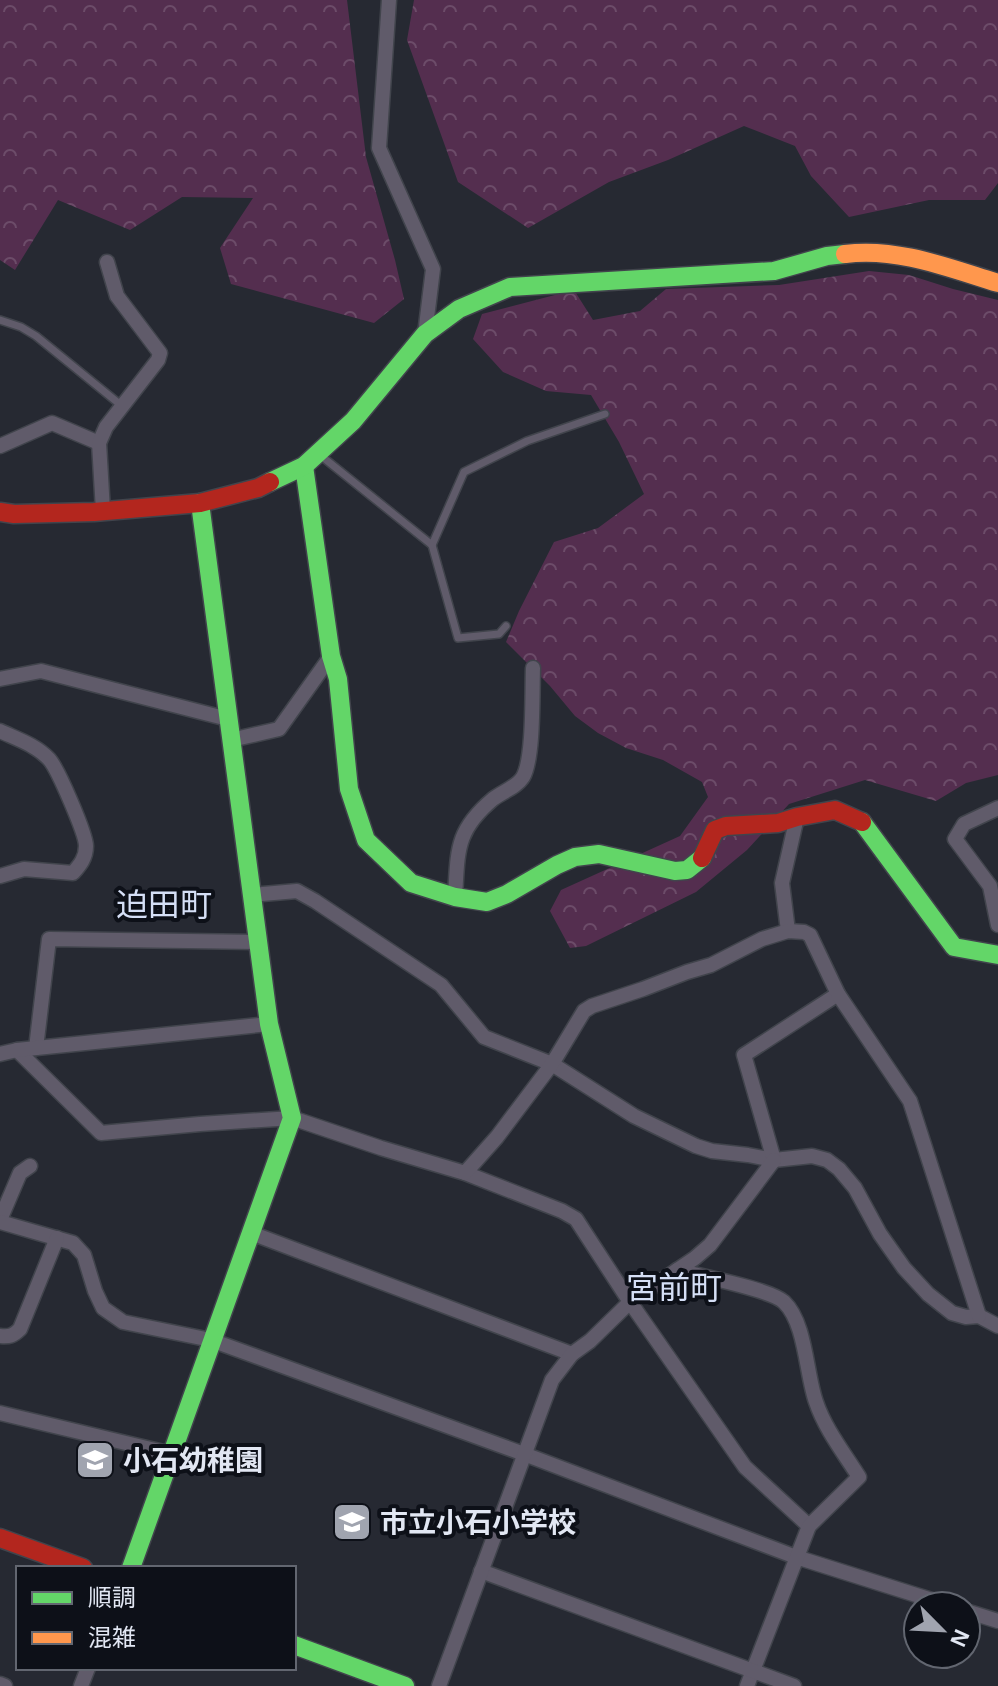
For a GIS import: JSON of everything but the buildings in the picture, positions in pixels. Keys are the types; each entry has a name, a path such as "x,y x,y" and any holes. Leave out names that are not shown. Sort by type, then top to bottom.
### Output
{"street":[{"path":"389,0 379,148 433,269 425,334"},
{"path":"0,512 103,511 200,503 258,488 311,460 353,421 425,334 459,309 510,287 774,271 827,256 868,251 918,259 998,283"},
{"path":"103,511 99,443 106,427 158,360 160,353 117,296 107,262"},
{"path":"0,446 52,423 99,443"},
{"path":"311,460 331,656 338,679 349,789 366,840 411,883 455,897 487,902 575,857 599,854 675,871 687,870 701,860 715,830 726,826 778,823 835,810 861,821 954,947 998,955"},
{"path":"132,1566 292,1118 269,1024 200,503"},
{"path":"231,740 279,729 331,656"},
{"path":"455,897 458,849 468,822 522,779 529,756 533,668"},
{"path":"0,679 41,671 228,719"},
{"path":"0,731 30,744 48,758 59,774 87,844 84,861 73,873 24,869 0,876"},
{"path":"998,808 964,824 955,839 990,886 998,925"},
{"path":"788,931 782,883 797,817"},
{"path":"251,895 297,891 315,901 441,985 484,1037 552,1064 634,1116 696,1146 774,1160 812,1156 827,1160 855,1188 880,1234 904,1268 928,1294 952,1313 966,1317 979,1316 998,1326"},
{"path":"465,1173 497,1137 552,1064 584,1011 711,965 762,939 788,931 804,932 810,935 838,994 910,1101 979,1316"},
{"path":"36,1048 49,939 257,942"},
{"path":"774,1160 744,1055 838,994"},
{"path":"0,1054 269,1024"},
{"path":"17,1050 101,1133 292,1118 465,1173 576,1219 745,1467 809,1526"},
{"path":"439,1686 552,1380 572,1354 630,1302 710,1245 774,1160"},
{"path":"30,1166 20,1173 0,1221 73,1243 84,1255 103,1308 123,1322 211,1340 796,1557 902,1591"},
{"path":"251,1233 572,1354"},
{"path":"0,1336 14,1335 20,1329 57,1238"},
{"path":"677,1270 769,1293 783,1301 794,1315 815,1401 859,1477 809,1526 747,1686"},
{"path":"0,1413 172,1454"},
{"path":"0,1538 77,1566"},
{"path":"481,1571 794,1686"},
{"path":"296,1646 405,1686"}],"lane":[{"path":"0,320 36,336 122,406"},
{"path":"506,626 499,634 458,638 432,545 464,472 527,441 605,414"},
{"path":"311,460 432,545"}],"green space":[{"path":"0,0 347,0 366,157 404,299 374,323 231,284 220,248 253,198 182,197 130,230 58,200 15,270 0,260"},
{"path":"414,0 998,0 998,183 985,200 929,200 849,217 811,176 795,146 744,126 609,182 528,228 458,182 407,40"},
{"path":"869,271 909,275 998,300 998,775 966,783 936,801 865,780 789,804 747,850 696,892 586,946 570,948 550,911 561,890 680,836 708,797 702,782 663,760 626,748 575,716 506,642 554,542 598,528 644,494 619,442 591,395 546,391 503,372 473,339 482,314 574,290 593,320 640,311 666,289 779,285"}],"traffic: fast":[{"path":"270,482 304,466 353,421 425,334 459,309 510,287 774,271 845,254"},
{"path":"304,466 331,656 338,679 349,789 366,840 411,883 455,897 487,902 575,857 599,854 675,871 687,870 702,858"},
{"path":"132,1566 292,1118 269,1024 200,503"},
{"path":"862,822 954,947 998,955"},
{"path":"296,1646 405,1686"}],"traffic: slow":[{"path":"845,254 903,256 998,283"}],"traffic: jam":[{"path":"0,512 94,512 200,503 270,482"},
{"path":"702,858 715,830 726,826 778,823 835,810 862,822"},
{"path":"0,1538 77,1566"}],"place":[{"name":"小石幼稚園","path":"95,1460"},
{"name":"市立小石小学校","path":"352,1522"}],"district":[{"name":"迫田町","path":"164,905"},
{"name":"宮前町","path":"674,1288"}]}
